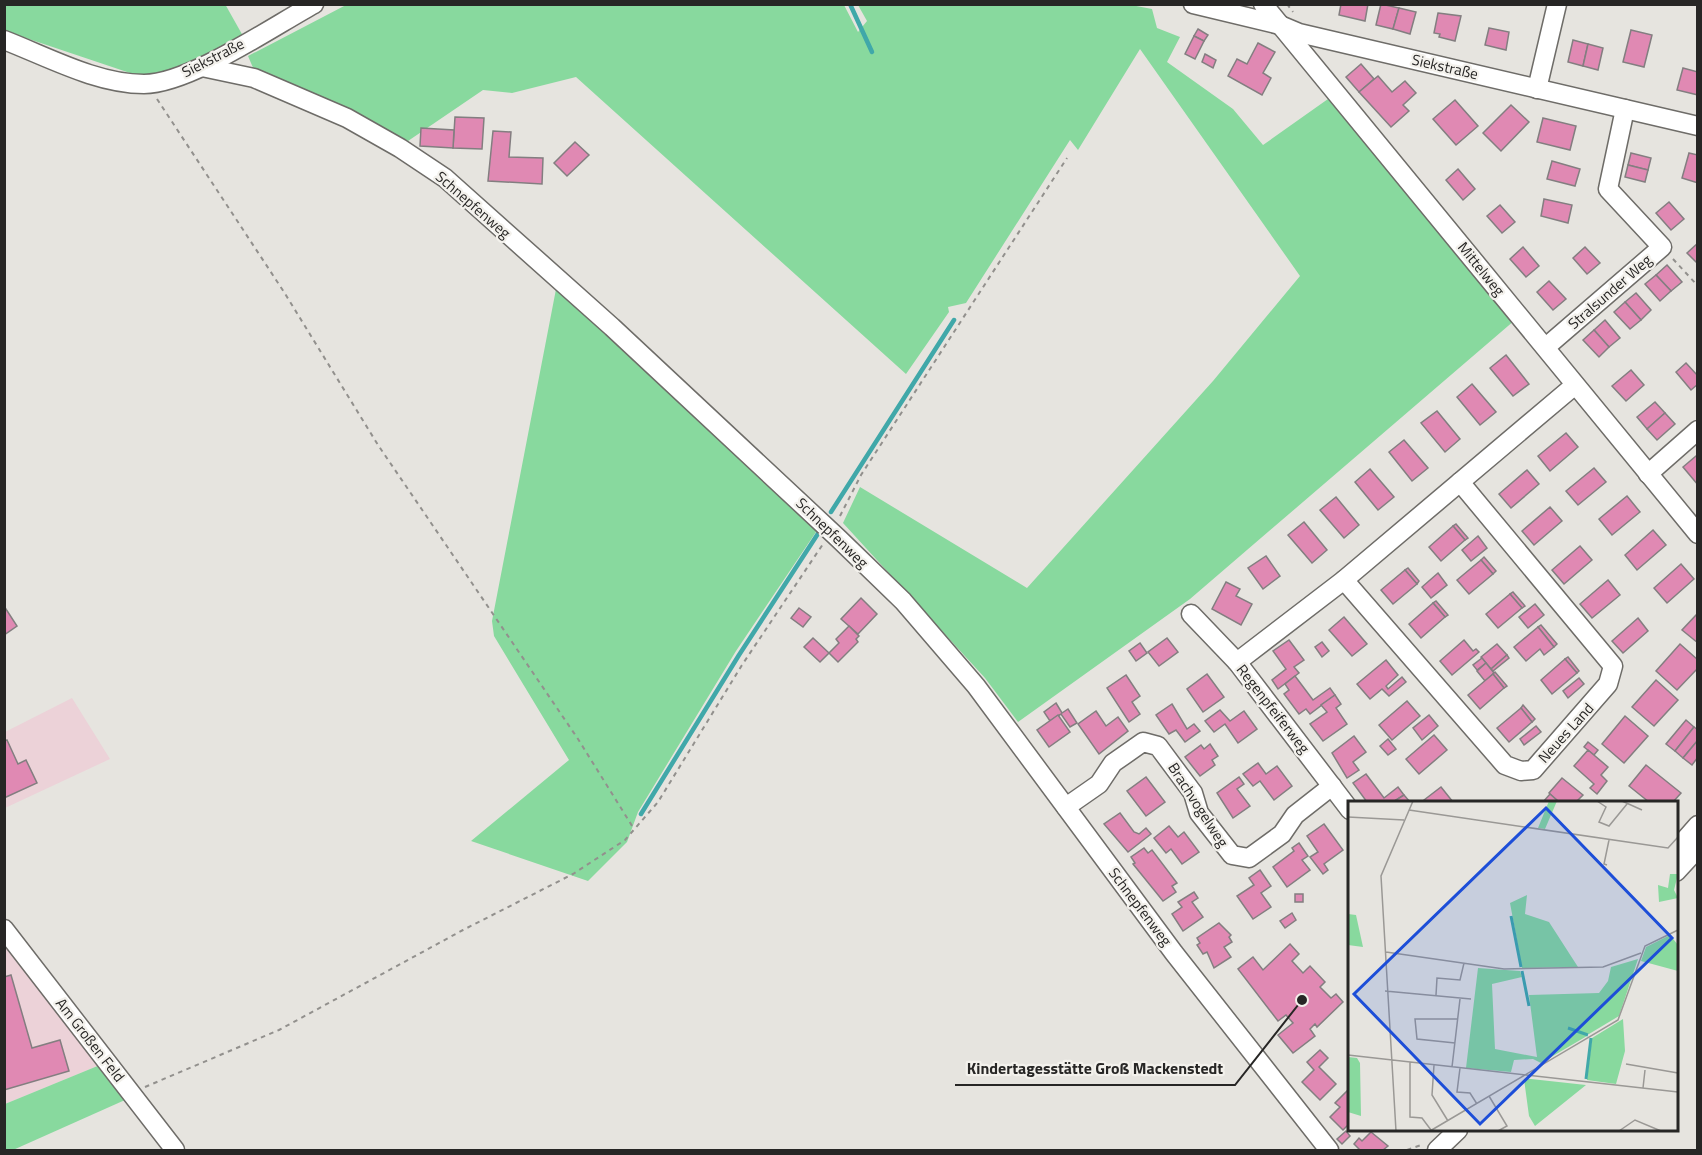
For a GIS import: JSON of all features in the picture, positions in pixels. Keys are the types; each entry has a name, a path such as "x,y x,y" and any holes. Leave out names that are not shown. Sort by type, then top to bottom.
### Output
{"street":[{"name":"Siekstraße","path":"4,40 106,78 147,84 202,67 314,4"},
{"name":"Siekstraße","path":"1193,4 1280,25 1299,33 1698,126"},
{"name":"Mittelweg","path":"1263,4 1575,385 1592,398 1648,474 1698,534"},
{"path":"1537,88 1557,4"},
{"name":"Schnepfenweg","path":"202,67 254,78 347,118 400,148 445,178 621,335 903,601 976,686 1173,953 1329,1150"},
{"name":"Stralsunder Weg","path":"1546,347 1662,247 1608,189 1625,109"},
{"path":"1237,662 1344,580 1575,385"},
{"path":"1648,474 1698,430"},
{"name":"Neues Land","path":"1344,580 1505,765 1521,771 1533,770 1608,684 1613,666 1460,482"},
{"name":"Regenpfeiferweg","path":"1191,614 1237,662 1348,807"},
{"name":"Brachvogelweg","path":"1066,807 1099,784 1113,763 1143,742 1158,746 1194,793 1200,813 1232,855 1249,858 1282,834 1295,815 1332,786"},
{"path":"1678,849 1698,825"},
{"path":"1678,871 1698,848"},
{"name":"Am Großen Feld","path":"4,929 175,1150"},
{"path":"1437,1150 1454,1131"}],"path":[{"path":"147,84 284,292 378,445 578,739 634,829"},
{"path":"131,1093 279,1030 463,930 573,874 625,840 658,802 742,665 831,532 861,475 1067,158"},
{"path":"1662,247 1698,286"}],"shaded area":[{"path":"72,698 110,759 5,808 5,732"},
{"path":"4,940 100,1065 5,1104 4,1104"}],"green space":[{"path":"225,4 243,36 179,70 151,75 136,75 5,31 5,5"},
{"path":"346,5 844,5 858,32 867,21 858,5 1131,5 1152,9 1157,28 1180,37 1167,62 1233,109 1263,145 1328,99 1515,320 1190,599 1018,722 985,678 843,523 860,487 1027,588 1213,381 1300,276 1140,49 1078,150 1070,140 966,303 948,307 949,312 906,374 576,77 512,93 483,90 408,141 254,70 248,56"},
{"path":"557,284 818,529 736,651 638,812 627,842 588,881 471,841 569,760 494,636 492,621"},
{"path":"100,1065 125,1100 13,1150 5,1150 5,1104"}],"building":[{"path":"1341,4 1368,4 1365,21 1339,15"},
{"path":"1381,4 1399,8 1393,29 1376,25"},
{"path":"1399,8 1416,12 1410,34 1393,29"},
{"path":"1438,13 1461,16 1455,41 1439,37 1440,34 1434,33"},
{"path":"1489,28 1509,32 1506,50 1485,45"},
{"path":"1198,29 1208,35 1204,41 1194,36"},
{"path":"1631,30 1652,35 1644,67 1623,62"},
{"path":"1194,36 1204,41 1195,59 1185,54"},
{"path":"1573,40 1588,44 1583,66 1568,62"},
{"path":"1258,43 1275,52 1263,73 1271,78 1262,95 1228,76 1237,59 1247,64"},
{"path":"1588,44 1603,48 1598,70 1583,66"},
{"path":"1205,54 1216,60 1213,68 1202,62"},
{"path":"1361,64 1374,79 1359,92 1346,77"},
{"path":"1683,68 1698,72 1698,95 1677,90"},
{"path":"1378,76 1392,92 1405,81 1416,93 1403,105 1409,111 1391,127 1359,92"},
{"path":"1455,100 1478,126 1456,145 1433,119"},
{"path":"1511,105 1529,122 1501,151 1483,133"},
{"path":"455,117 484,118 482,149 453,148"},
{"path":"1543,118 1576,126 1570,150 1537,142"},
{"path":"421,128 454,130 453,148 420,146"},
{"path":"493,131 511,132 509,157 543,158 542,184 488,181"},
{"path":"575,142 589,155 567,176 554,163"},
{"path":"1631,153 1651,158 1648,170 1628,165"},
{"path":"1689,153 1698,155 1698,183 1682,178"},
{"path":"1552,161 1580,169 1575,186 1547,179"},
{"path":"1628,165 1648,170 1645,182 1625,177"},
{"path":"1458,169 1475,189 1463,200 1446,180"},
{"path":"1544,199 1572,205 1568,223 1541,216"},
{"path":"1669,202 1684,219 1671,230 1656,213"},
{"path":"1500,205 1515,222 1502,233 1487,216"},
{"path":"1698,243 1698,264 1687,253"},
{"path":"1523,247 1539,266 1526,277 1510,259"},
{"path":"1585,247 1600,263 1587,274 1573,258"},
{"path":"1667,265 1682,282 1671,291 1656,275"},
{"path":"1656,275 1671,291 1660,301 1645,284"},
{"path":"1549,281 1566,299 1553,310 1537,292"},
{"path":"1636,293 1651,310 1641,320 1625,302"},
{"path":"1625,302 1641,320 1630,329 1614,312"},
{"path":"1605,320 1620,338 1609,347 1594,330"},
{"path":"1594,330 1609,347 1599,357 1583,340"},
{"path":"1506,355 1529,384 1513,396 1490,368"},
{"path":"1686,363 1698,376 1698,384 1691,390 1676,372"},
{"path":"1631,370 1644,385 1626,401 1612,386"},
{"path":"1472,384 1496,412 1480,425 1457,397"},
{"path":"1655,402 1665,413 1647,429 1637,417"},
{"path":"1437,411 1460,439 1445,452 1421,423"},
{"path":"1665,413 1675,424 1657,440 1647,429"},
{"path":"1566,433 1578,447 1550,471 1538,456"},
{"path":"1404,440 1428,468 1412,481 1389,452"},
{"path":"1696,456 1698,458 1698,485 1683,467"},
{"path":"1594,468 1606,482 1578,505 1566,491"},
{"path":"1370,469 1394,497 1378,510 1355,482"},
{"path":"1527,470 1539,484 1511,508 1499,494"},
{"path":"1627,496 1640,512 1612,535 1599,519"},
{"path":"1336,497 1359,525 1344,538 1320,510"},
{"path":"1550,507 1562,521 1534,545 1522,531"},
{"path":"1304,522 1327,550 1312,563 1288,535"},
{"path":"1456,524 1468,538 1465,540 1453,526"},
{"path":"1453,526 1465,540 1441,561 1429,547"},
{"path":"1653,530 1666,545 1637,570 1625,555"},
{"path":"1478,536 1487,548 1471,561 1462,550"},
{"path":"1580,546 1592,560 1564,584 1552,570"},
{"path":"1266,556 1280,576 1263,589 1248,568"},
{"path":"1484,557 1496,571 1493,574 1481,560"},
{"path":"1481,560 1493,574 1469,594 1457,580"},
{"path":"1681,564 1694,579 1667,603 1654,588"},
{"path":"1408,568 1419,581 1417,584 1405,570"},
{"path":"1405,570 1417,584 1393,604 1381,590"},
{"path":"1438,573 1447,585 1431,598 1422,587"},
{"path":"1608,580 1620,595 1592,618 1580,604"},
{"path":"1226,582 1240,589 1236,596 1252,604 1241,625 1212,609"},
{"path":"1513,592 1525,606 1522,608 1510,594"},
{"path":"1510,594 1522,608 1498,628 1486,614"},
{"path":"861,598 877,614 858,634 841,619"},
{"path":"1436,601 1448,615 1445,617 1433,603"},
{"path":"1433,603 1445,617 1421,638 1409,624"},
{"path":"1535,604 1544,615 1528,628 1519,617"},
{"path":"4,606 17,626 4,635"},
{"path":"799,608 811,617 803,627 791,618"},
{"path":"1698,613 1698,643 1682,630"},
{"path":"1344,617 1367,644 1352,656 1329,630"},
{"path":"1638,618 1648,631 1623,653 1612,641"},
{"path":"1541,625 1557,644 1554,647 1538,627"},
{"path":"849,626 859,636 856,639 858,642 838,662 829,653 839,643 836,639"},
{"path":"1538,627 1554,647 1544,655 1540,649 1526,661 1514,647"},
{"path":"813,638 829,653 820,662 804,647"},
{"path":"1167,638 1178,652 1159,666 1148,652"},
{"path":"1289,640 1304,660 1294,667 1299,673 1278,689 1272,680 1286,669 1273,651"},
{"path":"1464,640 1473,651 1476,649 1479,652 1452,675 1440,661"},
{"path":"1322,642 1329,651 1322,657 1315,647"},
{"path":"1140,643 1147,653 1136,661 1129,651"},
{"path":"1497,644 1507,655 1491,669 1481,657"},
{"path":"1680,644 1698,660 1698,668 1677,690 1656,671"},
{"path":"1507,655 1509,658 1493,671 1491,669"},
{"path":"1568,657 1579,671 1577,673 1565,659"},
{"path":"1482,658 1486,663 1477,670 1473,665"},
{"path":"1565,659 1577,673 1552,694 1541,680"},
{"path":"1386,660 1398,675 1386,686 1388,689 1402,677 1406,682 1389,696 1382,689 1370,699 1357,684"},
{"path":"1486,663 1494,673 1485,681 1477,671"},
{"path":"1495,672 1507,686 1504,688 1493,674"},
{"path":"1207,674 1224,697 1203,712 1187,689"},
{"path":"1493,674 1504,688 1480,709 1468,695"},
{"path":"1126,675 1140,696 1132,702 1140,714 1129,722 1107,688"},
{"path":"1295,676 1313,700 1330,688 1335,695 1310,714 1306,709 1299,714 1284,694 1289,690 1285,684"},
{"path":"1579,678 1584,684 1568,698 1563,691"},
{"path":"1656,680 1678,700 1654,726 1632,707"},
{"path":"1335,695 1341,704 1336,708 1347,724 1323,741 1310,724 1327,712 1321,705"},
{"path":"1407,701 1420,716 1392,740 1379,725"},
{"path":"1056,703 1062,713 1068,709 1077,723 1070,727 1061,714 1050,721 1044,712"},
{"path":"1172,704 1187,729 1194,724 1200,731 1185,742 1176,730 1169,734 1156,715"},
{"path":"1523,705 1535,719 1532,722 1521,708"},
{"path":"1521,708 1532,722 1509,742 1497,728"},
{"path":"1220,710 1230,721 1244,711 1257,729 1238,743 1225,724 1214,732 1205,721"},
{"path":"1096,711 1106,726 1118,717 1128,731 1099,754 1078,724"},
{"path":"1058,715 1070,732 1049,747 1037,730"},
{"path":"1429,715 1438,726 1422,740 1413,728"},
{"path":"1625,716 1648,736 1624,763 1602,744"},
{"path":"1686,720 1694,727 1675,751 1666,744"},
{"path":"1536,726 1541,732 1524,745 1520,739"},
{"path":"1694,727 1698,730 1698,740 1683,758 1675,751"},
{"path":"1434,735 1447,750 1419,774 1406,759"},
{"path":"1354,736 1366,752 1353,762 1359,770 1347,778 1332,753"},
{"path":"1388,739 1396,749 1388,755 1380,746"},
{"path":"7,740 18,764 26,760 37,783 4,798 4,741"},
{"path":"1698,740 1698,757 1692,765 1683,758"},
{"path":"1588,742 1598,750 1594,755 1584,747"},
{"path":"1210,744 1218,756 1212,760 1215,765 1200,776 1185,757 1201,745 1204,749"},
{"path":"1588,750 1608,767 1601,775 1607,781 1597,794 1590,788 1594,784 1574,766"},
{"path":"1258,763 1266,774 1277,766 1292,786 1274,800 1260,781 1253,786 1243,774"},
{"path":"1646,765 1681,793 1674,801 1648,801 1629,786"},
{"path":"1366,774 1384,798 1398,787 1404,795 1395,801 1366,801 1353,783"},
{"path":"1146,777 1165,802 1146,816 1127,791"},
{"path":"1239,777 1244,784 1237,789 1250,806 1233,818 1217,793"},
{"path":"1562,778 1583,795 1577,801 1558,801 1549,793"},
{"path":"1441,787 1452,801 1425,801"},
{"path":"1550,794 1558,801 1544,801"},
{"path":"1404,795 1409,801 1395,801"},
{"path":"1120,813 1134,832 1139,834 1146,828 1151,834 1128,852 1104,824"},
{"path":"1324,824 1343,850 1324,864 1328,870 1323,874 1310,857 1318,852 1307,836"},
{"path":"1169,826 1178,837 1184,832 1199,852 1182,864 1171,849 1166,853 1154,838"},
{"path":"1299,843 1308,856 1302,860 1310,870 1287,887 1273,867 1294,851 1292,848"},
{"path":"1144,848 1148,853 1152,850 1177,883 1172,886 1176,892 1163,901 1133,864 1135,863 1131,857"},
{"path":"1260,870 1271,886 1261,893 1271,907 1253,919 1237,896 1254,885 1249,878"},
{"path":"1194,892 1198,898 1192,902 1203,917 1183,931 1172,914 1182,907 1178,902"},
{"path":"1295,894 1303,894 1303,902 1295,902"},
{"path":"1292,913 1296,920 1285,928 1280,921"},
{"path":"1219,923 1231,935 1229,937 1232,942 1224,947 1231,957 1214,968 1207,952 1203,954 1197,945 1200,943 1197,938"},
{"path":"1290,944 1299,954 1292,961 1303,973 1310,966 1325,982 1320,987 1331,998 1336,994 1343,1002 1317,1027 1315,1024 1310,1029 1315,1036 1293,1053 1278,1035 1293,1023 1286,1015 1278,1021 1238,969 1253,957 1263,970"},
{"path":"11,975 32,1048 60,1040 69,1071 4,1090 4,977"},
{"path":"1320,1050 1328,1058 1319,1067 1336,1084 1320,1100 1302,1082 1314,1070 1307,1062"},
{"path":"1348,1090 1348,1125 1343,1130 1330,1117 1340,1107 1335,1103"},
{"path":"1346,1131 1350,1136 1342,1144 1337,1139"},
{"path":"1371,1132 1388,1146 1383,1150 1360,1150 1354,1144 1359,1138 1362,1141"}],"waterway":[{"path":"850,4 872,52"},
{"path":"831,512 954,320"},
{"path":"641,814 739,655 821,529"}],"place":[{"name":"Kindertagesstätte Groß Mackenstedt","path":"1302,1000"}]}
